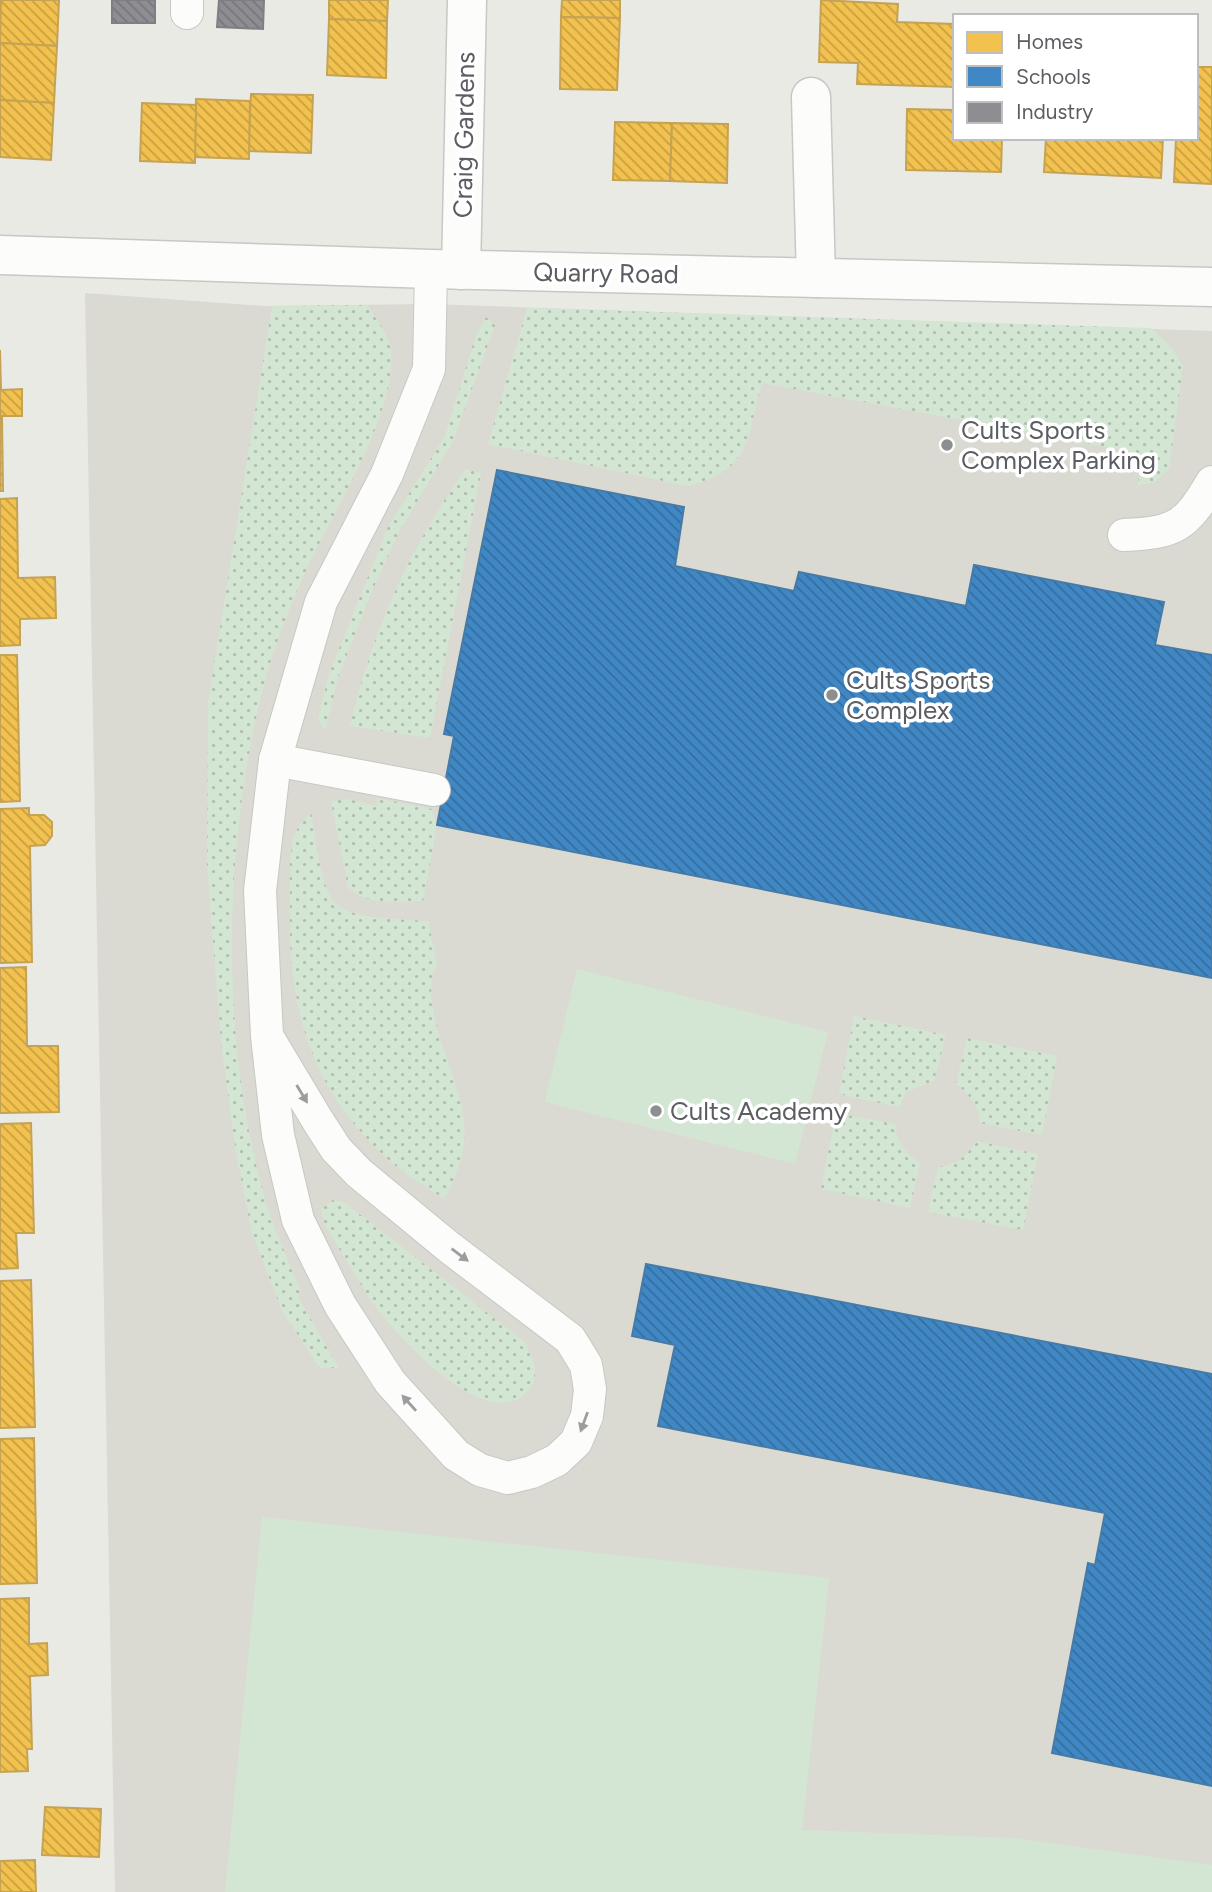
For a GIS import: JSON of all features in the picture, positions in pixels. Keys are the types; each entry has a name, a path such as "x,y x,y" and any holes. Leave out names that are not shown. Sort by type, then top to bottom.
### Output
{"street":[{"name":"Craig Gardens","path":"446,269 467,0"},
{"path":"811,97 816,278"},
{"name":"Quarry Road","path":"0,255 446,269 1212,287"}],"lane":[{"path":"267,1036 324,1130 359,1173 450,1248 570,1339 586,1364 590,1389 587,1416 576,1442 558,1460 532,1472 508,1478 480,1470 456,1455 390,1382 340,1305 298,1220 278,1135 267,1036 260,891 275,760 321,602 387,474 429,369 446,269"},
{"path":"1124,535 1159,534 1192,515 1212,482"},
{"path":"275,760 434,790"}],"shaded area":[{"name":"Cults Academy","path":"85,293 264,306 430,304 1212,331 1212,1892 115,1892"}],"green space":[{"path":"367,305 390,345 390,376 384,402 362,459 297,590 269,667 251,744 240,809 234,876 234,1011 240,1078 251,1143 267,1206 300,1290 298,1297 339,1368 320,1368 282,1311 252,1233 236,1153 221,1041 207,866 208,703 272,306"},
{"path":"527,308 1151,328 1171,347 1183,366 1169,469 1155,482 1137,486 1144,454 762,383 749,435 736,461 709,479 687,486 488,444"},
{"path":"486,317 495,325 453,441 399,532 372,591 339,675 325,730 318,719 329,674 388,527 444,438 476,335"},
{"path":"466,469 481,473 430,738 350,726 369,658 395,592 427,529"},
{"path":"377,798 432,809 437,825 423,901 373,900 364,898 348,887 331,801 347,799 378,806"},
{"path":"311,812 321,871 327,890 336,903 348,911 367,916 428,921 437,964 432,980 435,1019 461,1104 465,1132 460,1162 444,1199 397,1167 364,1135 324,1078 310,1047 300,1015 294,981 290,857 299,826"},
{"path":"577,969 828,1032 795,1164 545,1102"},
{"path":"854,1016 946,1035 934,1081 906,1092 899,1107 839,1094"},
{"path":"967,1038 1057,1056 1042,1135 980,1123 973,1101 956,1084"},
{"path":"836,1113 895,1124 902,1147 920,1163 910,1208 821,1189"},
{"path":"976,1141 1038,1154 1023,1230 928,1212 938,1167 960,1159"},
{"path":"333,1200 344,1202 525,1342 535,1373 528,1391 512,1401 493,1402 473,1395 452,1383 414,1350 378,1309 325,1226 321,1209"},
{"path":"262,1517 829,1578 802,1830 1012,1838 1212,1865 1212,1892 225,1892"}],"building: Homes":[{"path":"1,0 59,0 57,46 0,43"},
{"path":"329,0 388,0 387,21 329,19"},
{"path":"562,0 620,0 620,18 561,17"},
{"path":"821,0 898,4 897,22 953,24 953,87 857,84 858,63 819,62"},
{"path":"561,17 620,18 617,90 560,89"},
{"path":"329,19 387,21 386,78 327,75"},
{"path":"0,43 57,46 54,103 0,100"},
{"path":"1198,67 1212,67 1212,184 1174,182 1176,140 1198,140"},
{"path":"251,94 313,95 311,153 248,151"},
{"path":"196,99 250,101 249,159 194,157"},
{"path":"0,100 54,103 51,160 0,157"},
{"path":"142,103 196,105 195,163 140,161"},
{"path":"907,109 953,110 953,140 1002,140 1001,172 906,170"},
{"path":"615,122 672,123 670,181 613,180"},
{"path":"672,123 728,124 727,183 670,181"},
{"path":"1046,140 1163,140 1161,178 1044,172"},
{"path":"0,350 1,390 22,389 22,416 2,416 3,491 0,491"},
{"path":"17,498 18,578 55,577 56,618 20,619 20,645 0,646 0,499"},
{"path":"0,655 17,655 20,801 0,802"},
{"path":"29,808 29,815 44,815 52,822 52,836 45,845 30,846 32,962 0,963 0,809"},
{"path":"26,967 27,1046 58,1046 59,1112 0,1113 0,968"},
{"path":"31,1123 34,1233 16,1233 18,1268 0,1269 0,1124"},
{"path":"31,1280 35,1427 0,1428 0,1281"},
{"path":"34,1438 37,1583 0,1584 0,1439"},
{"path":"29,1598 29,1644 47,1643 48,1675 30,1676 32,1749 27,1749 28,1771 0,1772 0,1599"},
{"path":"45,1807 101,1809 99,1857 42,1855"},
{"path":"35,1860 36,1892 0,1892 0,1861"}],"building: Schools":[{"name":"Cults Sports Complex","path":"497,470 684,507 675,566 794,591 799,572 966,606 974,565 1164,602 1155,645 1212,655 1212,978 437,825 454,736 444,734"},
{"path":"646,1264 1212,1374 1212,1786 1052,1753 1088,1563 1095,1565 1105,1513 658,1426 675,1345 632,1336"}],"building: Industry":[{"path":"112,0 155,0 155,23 112,23"},
{"path":"219,0 264,0 263,29 217,27"}],"place":[{"name":"Cults Sports Complex Parking","path":"947,445"},
{"name":"Cults Sports Complex","path":"832,695"},
{"name":"Cults Academy","path":"656,1111"}]}
